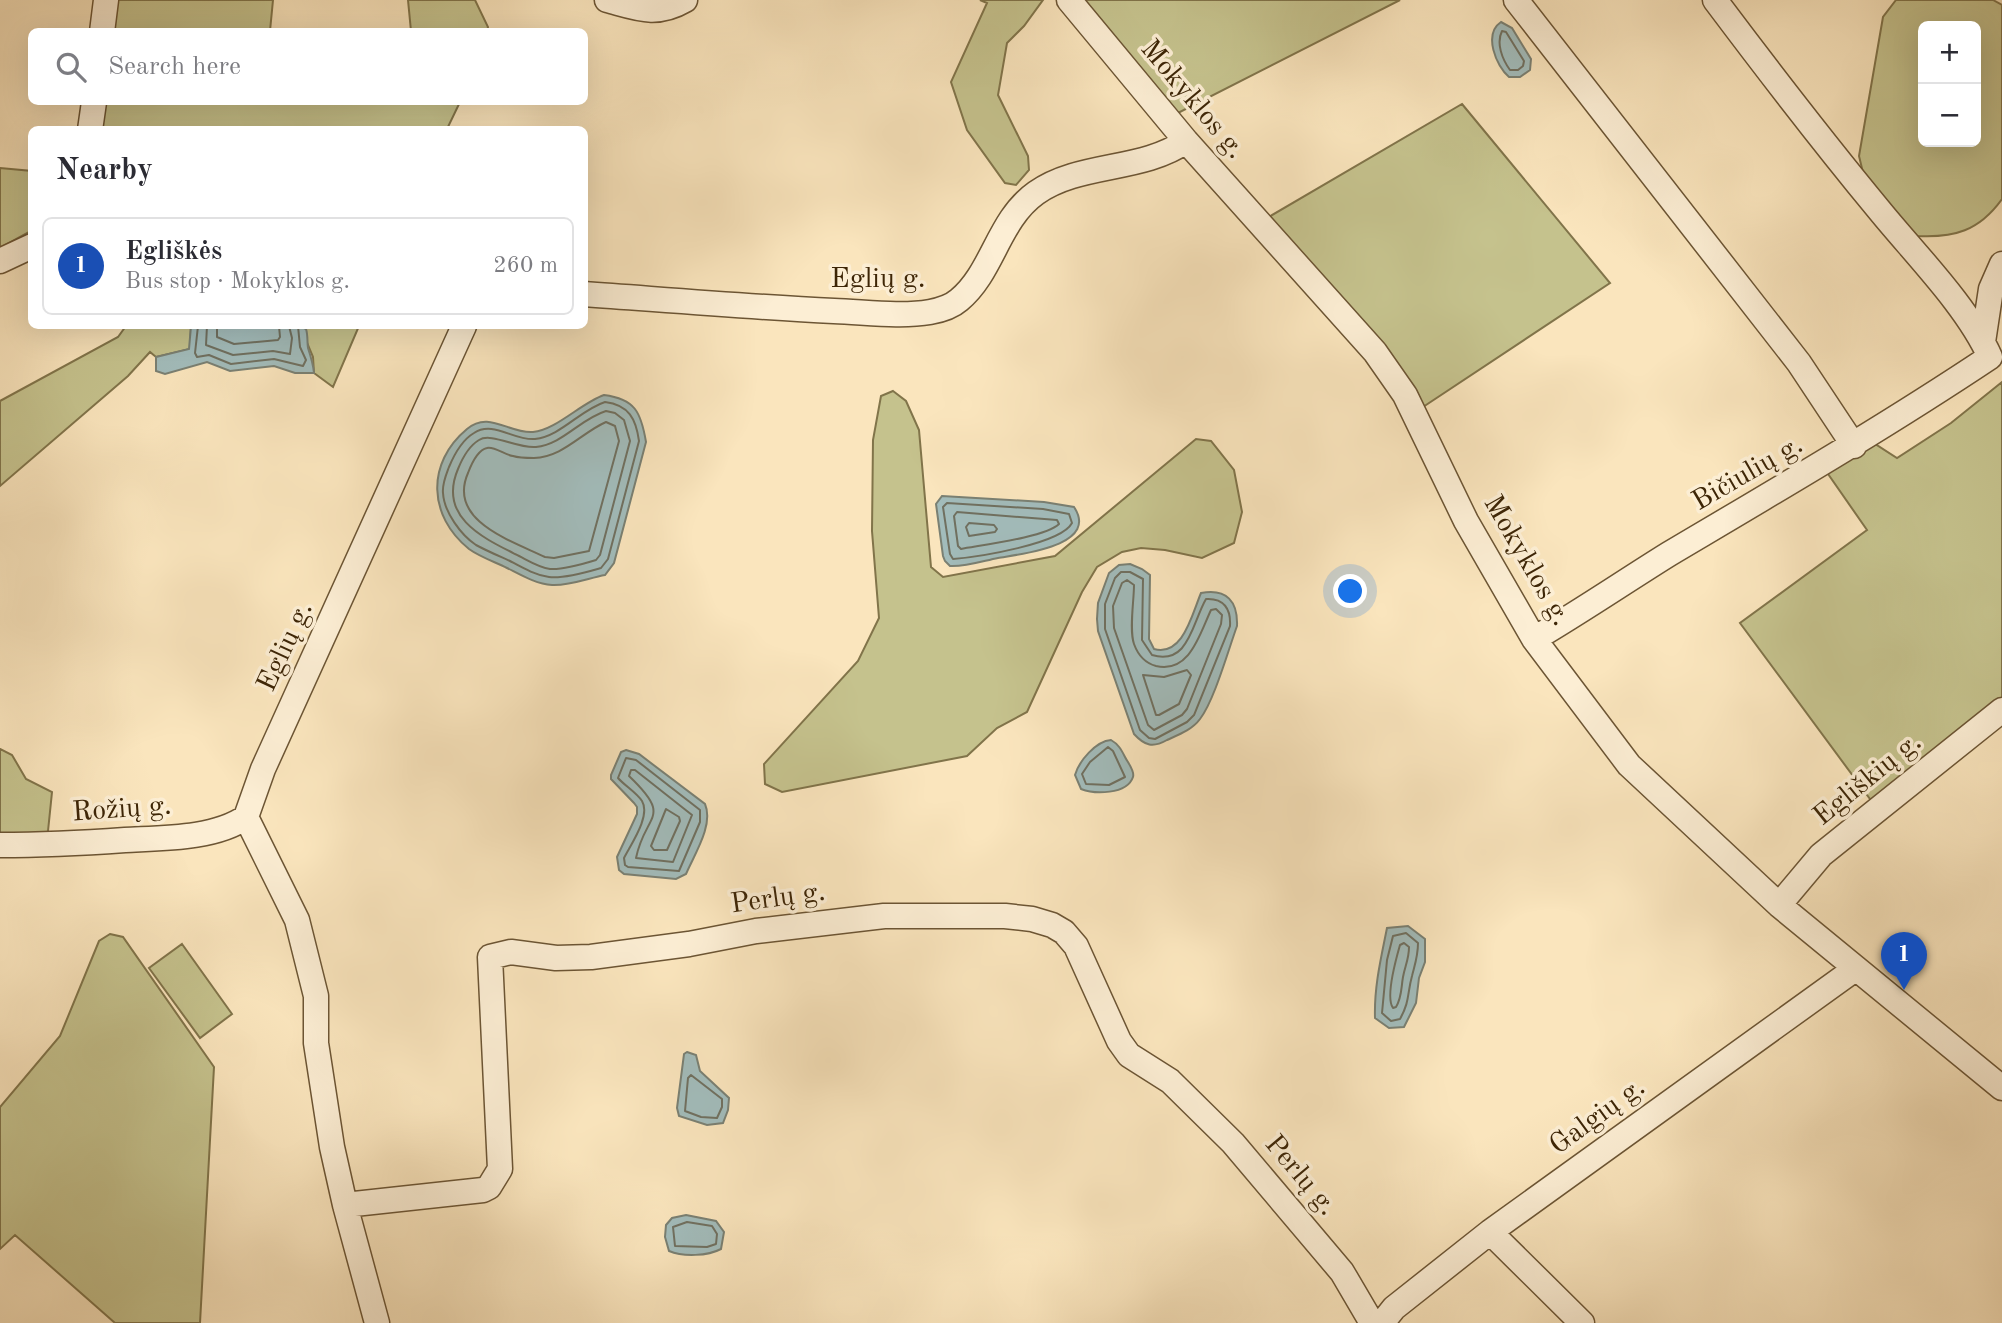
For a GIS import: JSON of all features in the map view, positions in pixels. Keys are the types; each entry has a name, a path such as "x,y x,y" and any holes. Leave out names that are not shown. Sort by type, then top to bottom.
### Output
{"street":[{"path":"102,28 106,0"},
{"path":"607,0 653,11 670,8 685,0"},
{"name":"Mokyklos g.","path":"1069,0 1186,141 1375,352 1405,396 1466,522 1534,639 1629,765 1779,905 2002,1088"},
{"path":"1516,0 1799,363 1854,446"},
{"path":"1715,0 1809,125 1956,304 1986,349"},
{"path":"91,126 94,105"},
{"name":"Eglių g.","path":"588,294 806,310 927,313 946,309 960,300 973,284 1006,225 1017,210 1036,193 1077,175 1162,155 1186,141"},
{"path":"0,261 28,248"},
{"path":"1986,349 1991,289 2002,264"},
{"name":"Eglių g.","path":"246,817 263,769 463,329"},
{"name":"Bičiulių g.","path":"1534,639 1667,556 1854,446 1986,349"},
{"name":"Egliškių g.","path":"1779,905 1821,855 2002,710"},
{"path":"246,817 297,920 316,996 316,1043 332,1147 345,1205 377,1319"},
{"name":"Rožių g.","path":"0,845 54,845 172,837 228,827 246,817"},
{"name":"Perlų g.","path":"345,1205 483,1190 495,1179 500,1169 490,957 511,953 556,958 592,957 689,944 756,931 884,916 1005,916 1032,919 1064,932 1076,946 1119,1041 1129,1055 1170,1081 1233,1143 1342,1272 1372,1323"},
{"name":"Galgių g.","path":"1382,1323 1394,1308 1490,1232 1855,969"},
{"path":"1490,1232 1583,1323"}],"shaded area":[{"path":"113,0 273,0 270,28 110,28"},
{"path":"408,0 475,0 488,27 488,28 411,28"},
{"path":"980,0 1043,0 1024,26 1007,43 998,95 1028,156 1029,170 1016,185 1005,183 967,130 951,82 987,3"},
{"path":"1083,0 1400,0 1178,113"},
{"path":"1896,0 1993,0 2002,5 2002,199 1993,210 1975,225 1954,234 1917,236 1866,185 1859,156 1883,17"},
{"path":"1462,104 1610,283 1423,407 1267,218"},
{"path":"101,105 459,105 448,126 98,126"},
{"path":"0,168 28,171 28,233 0,248"},
{"path":"124,329 191,329 190,349 156,357 150,352 128,376 0,486 0,401 118,337"},
{"path":"301,329 358,329 333,387 314,373 313,357"},
{"path":"2002,382 2002,698 1873,803 1740,623 1867,530 1826,471 1872,442 1897,458 1951,423"},
{"path":"893,391 906,401 919,430 931,567 943,577 1055,556 1196,439 1211,441 1234,470 1242,512 1234,543 1202,558 1141,548 1122,552 1097,567 1082,592 1027,712 997,728 967,756 782,792 765,784 764,764 858,661 879,618 872,531 873,440 881,396"},
{"path":"0,749 12,755 26,779 52,792 48,831 38,840 0,841"},
{"path":"110,934 123,937 214,1067 200,1323 115,1323 15,1235 0,1249 0,1107 60,1036 99,941"},
{"path":"182,944 232,1014 200,1038 149,968"}],"water":[{"path":"1501,22 1512,28 1531,59 1530,70 1520,77 1509,77 1504,72 1493,50 1493,34"},
{"path":"191,329 306,329 314,373 295,373 274,366 230,371 207,362 165,374 156,371 156,357 189,349"},
{"path":"604,395 623,400 635,409 642,423 646,442 614,563 605,575 565,584 546,584 529,579 483,557 455,536 446,521 437,489 444,457 467,429 475,424 491,422 524,432 542,430"},
{"path":"942,496 1044,502 1074,507 1079,520 1076,531 1054,546 974,564 950,566 943,556 936,504"},
{"path":"1130,564 1150,575 1149,639 1154,649 1164,650 1179,640 1190,622 1201,593 1224,595 1233,604 1237,617 1237,626 1220,675 1200,719 1185,732 1153,745 1134,734 1098,631 1098,603 1109,573 1119,565"},
{"path":"1111,740 1119,747 1132,770 1130,783 1110,792 1081,789 1075,775 1080,764 1094,748"},
{"path":"626,750 639,754 705,804 707,821 702,840 686,874 676,879 624,874 619,870 617,857 637,814 637,807 611,779 621,752"},
{"path":"1408,926 1425,939 1425,962 1419,978 1416,1003 1404,1027 1389,1028 1375,1018 1380,961 1387,928"},
{"path":"687,1052 696,1055 700,1071 729,1098 723,1123 707,1125 679,1116 677,1108 684,1054"},
{"path":"686,1215 716,1221 724,1232 721,1249 695,1255 669,1251 665,1237 666,1225 672,1218"}],"place":[{"name":"Egliškės","path":"1904,990"}]}
